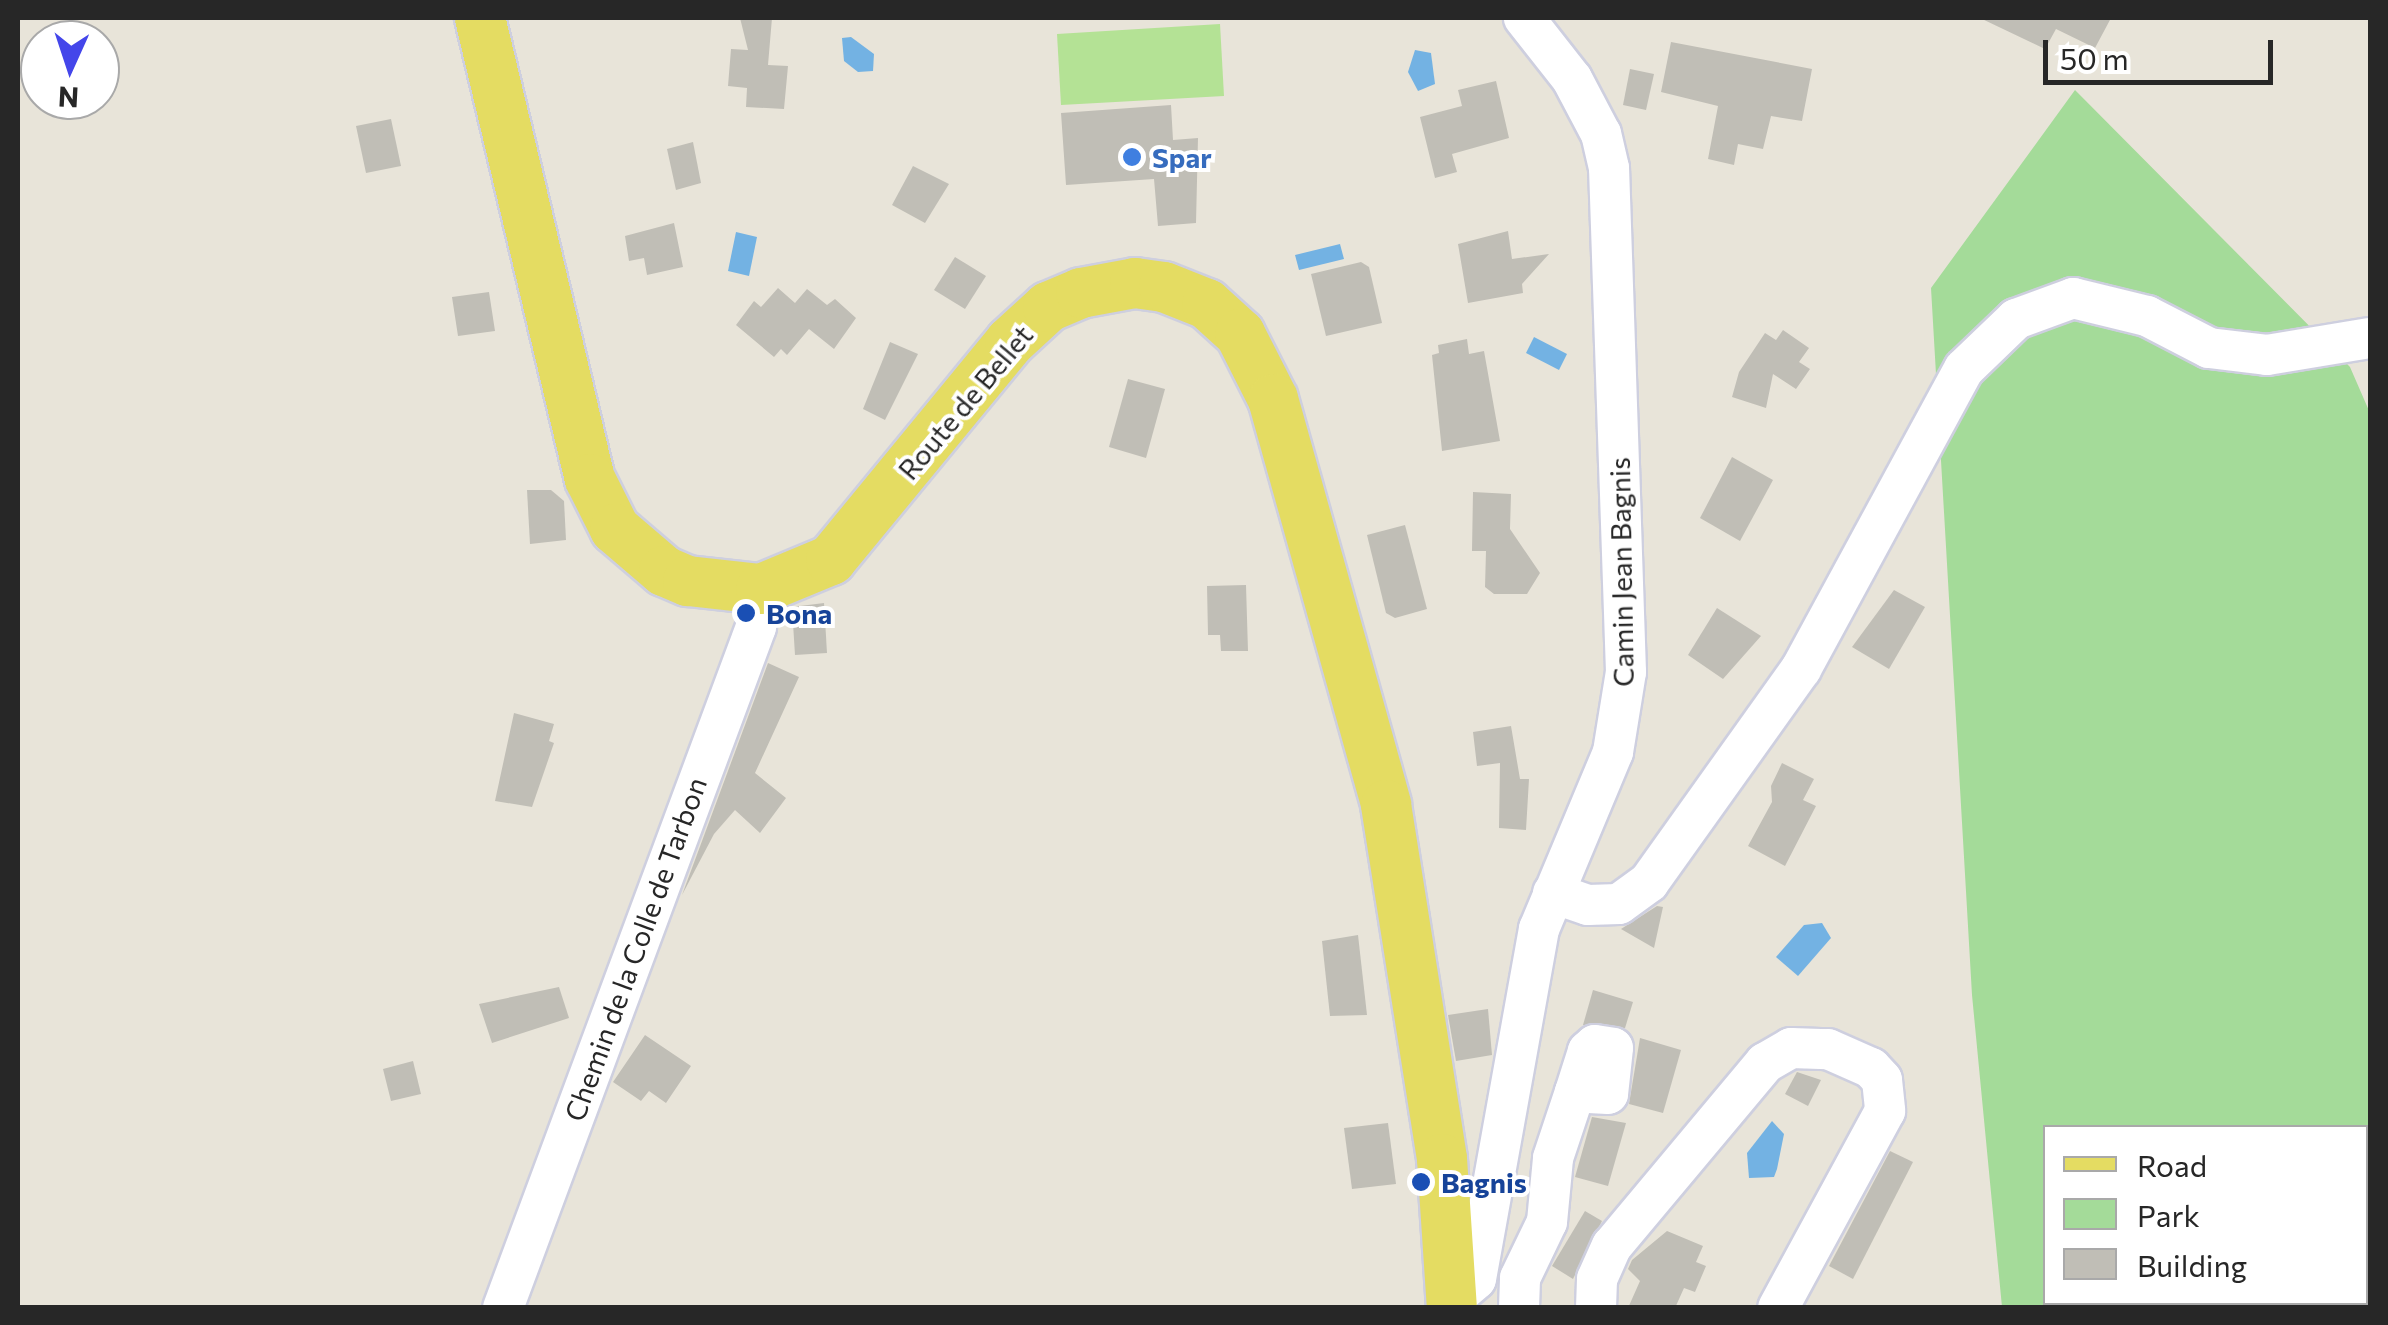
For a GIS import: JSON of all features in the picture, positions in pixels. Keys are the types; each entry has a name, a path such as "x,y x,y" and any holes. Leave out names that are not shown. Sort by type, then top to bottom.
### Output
{"main road":[{"name":"Route de Bellet","path":"480,18 577,438 602,507 633,549 664,571 688,581 761,589 816,570 846,548 1010,342 1048,307 1134,283 1186,294 1225,318 1254,354 1274,399 1386,805 1442,1159 1453,1303"}],"street":[{"name":"Camin Jean Bagnis","path":"1453,1303 1476,1279 1539,929 1613,752 1626,672 1616,272 1601,134 1572,79 1524,18"},
{"path":"1553,893 1588,905 1619,904 1649,882 1801,669 1964,369 2016,319 2073,298 2147,316 2209,348 2267,355 2370,338"},
{"name":"Chemin de la Colle de Tarbon","path":"503,1308 756,627 761,589"},
{"path":"1596,1308 1598,1279 1612,1246 1765,1063 1791,1048 1828,1049 1871,1068 1882,1080 1885,1111 1778,1308"},
{"path":"1519,1308 1525,1264 1551,1206 1553,1158 1574,1092"}],"green space":[{"path":"1220,24 1224,96 1061,105 1057,34"},
{"path":"2075,90 2350,367 2370,413 2370,1307 2002,1307 1972,995 1931,288"}],"water":[{"path":"851,37 874,54 873,71 858,72 844,61 842,38"},
{"path":"1415,50 1431,53 1435,84 1418,91 1408,72"},
{"path":"736,232 757,237 749,276 728,271"},
{"path":"1340,244 1344,259 1299,270 1295,255"},
{"path":"1534,337 1567,354 1559,370 1526,353"},
{"path":"1822,923 1831,938 1798,976 1776,957 1804,925"},
{"path":"1772,1121 1784,1134 1774,1177 1749,1178 1747,1153"}],"building":[{"path":"740,18 772,18 768,65 788,66 784,109 746,107 747,88 728,86 731,49 748,50"},
{"path":"1980,18 2111,18 2095,48 2056,29 2045,49"},
{"path":"1671,42 1812,69 1802,121 1771,116 1763,149 1738,144 1734,165 1708,159 1718,106 1661,92"},
{"path":"1630,69 1654,74 1646,110 1623,105"},
{"path":"1496,81 1509,138 1452,154 1457,172 1435,178 1420,117 1462,106 1458,90"},
{"name":"Spar","path":"1171,105 1173,140 1198,138 1196,223 1158,226 1154,179 1066,185 1061,113"},
{"path":"391,119 401,166 366,173 356,126"},
{"path":"693,142 701,183 676,190 667,149"},
{"path":"913,166 949,184 925,223 892,205"},
{"path":"674,223 683,267 647,275 644,258 629,261 625,236"},
{"path":"1508,231 1512,259 1549,254 1522,284 1523,293 1468,303 1458,244"},
{"path":"955,257 986,276 965,309 934,290"},
{"path":"1361,262 1369,267 1382,323 1326,336 1311,274"},
{"path":"778,288 795,303 807,289 827,305 835,299 856,318 834,349 809,329 787,355 781,349 774,357 736,325 754,301 761,307"},
{"path":"489,292 495,331 458,336 452,297"},
{"path":"1783,330 1809,348 1799,362 1810,369 1796,389 1773,374 1766,408 1732,397 1739,372 1765,333 1776,340"},
{"path":"1467,339 1469,354 1484,351 1500,441 1442,451 1432,355 1439,353 1438,345"},
{"path":"890,342 918,354 885,420 863,409"},
{"path":"1128,379 1165,389 1146,458 1109,447"},
{"path":"1732,457 1773,480 1740,541 1700,518"},
{"path":"527,490 551,490 564,501 566,540 530,544"},
{"path":"1473,492 1511,494 1510,529 1540,573 1527,594 1494,594 1485,587 1486,551 1472,551"},
{"path":"1405,525 1427,609 1395,618 1386,613 1367,535"},
{"path":"1246,585 1248,651 1221,651 1220,635 1208,635 1207,586"},
{"path":"1894,590 1925,607 1889,669 1852,647"},
{"path":"824,603 827,653 795,655 792,607"},
{"path":"1717,608 1761,636 1723,679 1688,655"},
{"path":"768,663 799,677 755,773 786,798 760,833 735,810 714,834 682,895"},
{"path":"514,713 554,724 549,741 554,743 532,807 495,801"},
{"path":"1511,726 1520,779 1529,779 1526,830 1499,828 1500,763 1477,766 1473,732"},
{"path":"1782,763 1814,779 1803,800 1816,806 1785,866 1748,846 1772,802 1771,786"},
{"path":"1657,906 1663,907 1654,948 1621,929"},
{"path":"1358,935 1367,1015 1330,1016 1322,941"},
{"path":"559,987 569,1018 492,1043 479,1004"},
{"path":"1593,990 1633,1002 1625,1028 1583,1025"},
{"path":"1488,1009 1492,1055 1456,1061 1448,1015"},
{"path":"645,1035 691,1066 666,1103 649,1091 641,1101 613,1082"},
{"path":"1640,1038 1681,1050 1663,1113 1629,1104"},
{"path":"413,1061 421,1094 391,1101 383,1069"},
{"path":"1797,1072 1821,1080 1808,1106 1785,1094"},
{"path":"1592,1117 1626,1123 1608,1186 1575,1177"},
{"path":"1388,1123 1396,1184 1352,1189 1344,1128"},
{"path":"1890,1151 1913,1162 1853,1279 1829,1266"},
{"path":"1585,1211 1602,1221 1573,1279 1552,1266"},
{"path":"1667,1231 1703,1246 1696,1262 1706,1266 1695,1292 1684,1288 1675,1308 1628,1308 1640,1281 1628,1269 1632,1260"}],"place":[{"name":"Spar","path":"1132,157"},
{"name":"Bona","path":"746,613"},
{"name":"Bagnis","path":"1421,1182"}]}
